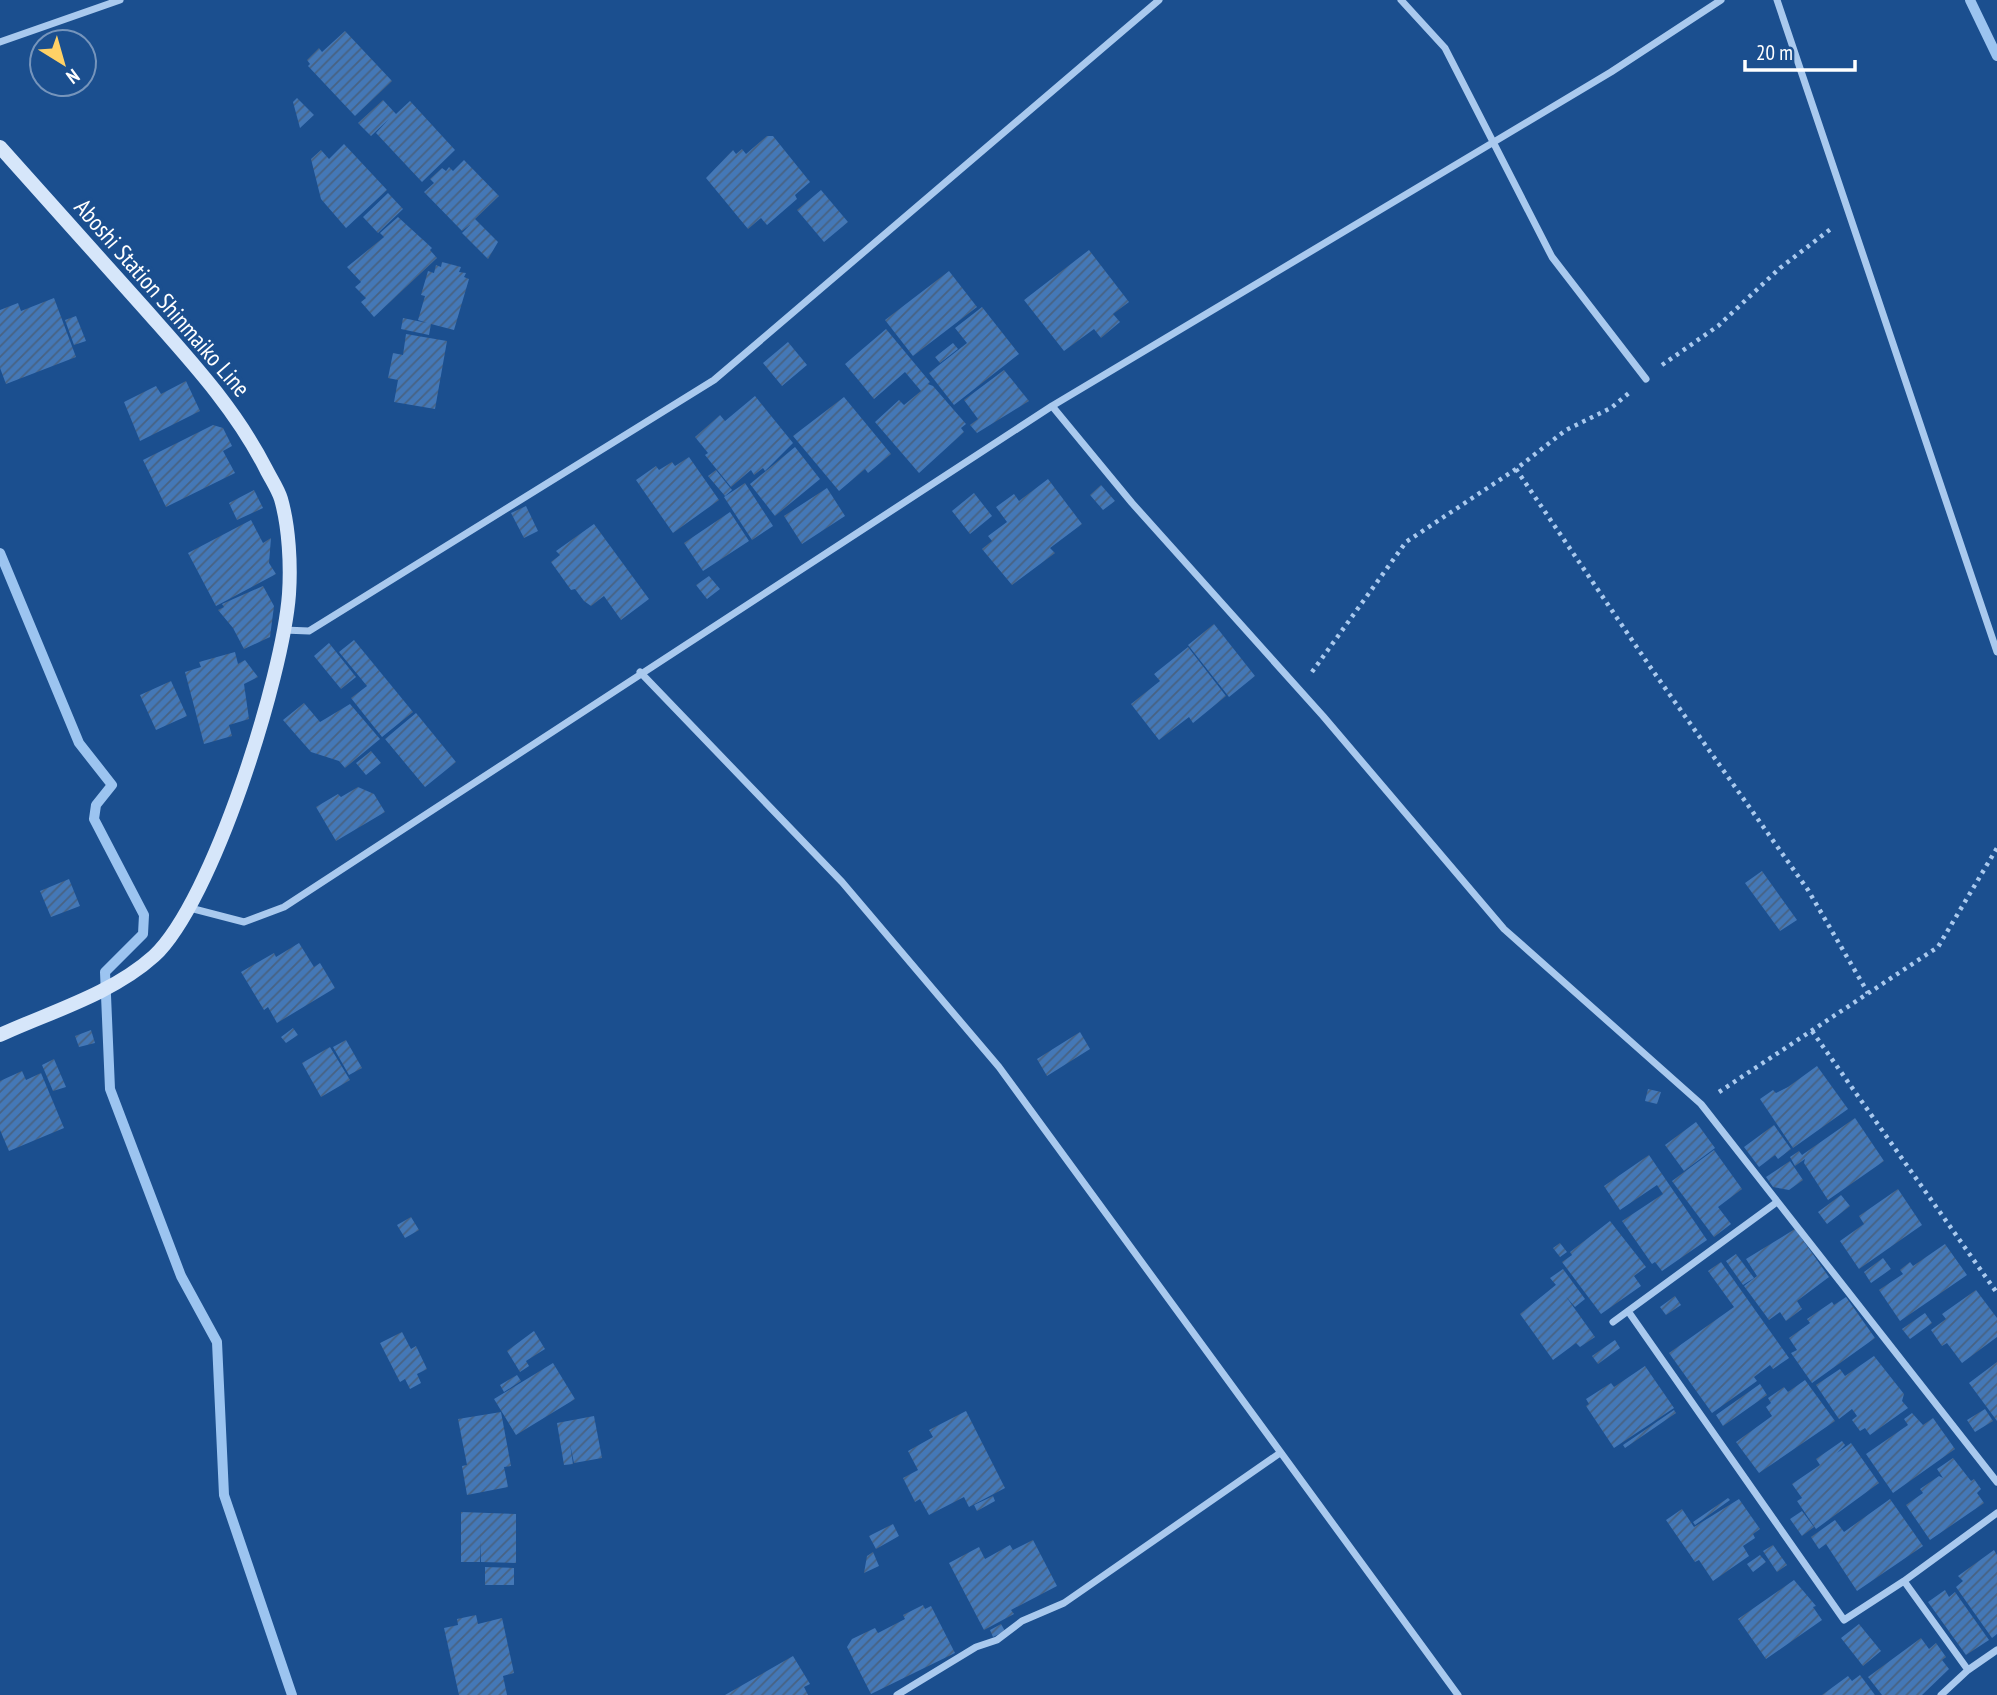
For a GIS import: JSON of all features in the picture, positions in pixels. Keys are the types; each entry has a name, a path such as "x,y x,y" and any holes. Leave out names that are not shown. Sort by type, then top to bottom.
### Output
{"main road":[{"name":"Aboshi Station Shinmaiko Line","path":"0,147 217,390 255,447 281,499 288,553 289,592 284,630 254,745 215,852 190,908 155,955 118,982 0,1035"}],"street":[{"path":"0,42 120,0"},
{"path":"284,630 309,631 715,380 1159,0"},
{"path":"1401,0 1445,48 1552,257 1646,379"},
{"path":"190,908 244,922 284,907 640,672 1052,406 1611,72 1721,0"},
{"path":"1777,0 1997,652"},
{"path":"1052,406 1132,503 1300,690 1504,929 1701,1104 1997,1482"},
{"path":"640,672 842,882 999,1067 1458,1695"},
{"path":"1613,1322 1777,1202"},
{"path":"1628,1311 1844,1620 1904,1581 1997,1513"},
{"path":"897,1695 976,1647 997,1640 1022,1621 1064,1603 1280,1453"},
{"path":"1904,1581 1968,1670"},
{"path":"1941,1695 1968,1670 1997,1650"}],"path":[{"path":"1300,690 1406,542 1516,469 1566,430 1611,408 1718,326 1780,268 1849,215"},
{"path":"1516,469 1653,671 1808,890 1868,993"},
{"path":"1701,1104 1938,947 1997,848"},
{"path":"1812,1031 1997,1293"}],"building":[{"path":"345,31 392,81 355,116 308,66 310,64 307,60 319,48 322,52"},
{"path":"297,98 314,115 300,128 293,102"},
{"path":"383,100 396,114 410,101 455,150 422,182 376,133 389,119 371,136 358,123"},
{"path":"767,136 773,136 810,182 795,195 797,199 767,225 761,218 748,229 706,178 733,150 736,154 742,149 746,154"},
{"path":"344,144 387,190 346,228 321,199 311,159 321,150 329,159"},
{"path":"464,160 499,196 475,219 498,242 488,259 462,233 471,224 462,231 424,192 434,183 430,179 442,168 446,171 449,167 453,171"},
{"path":"821,190 848,222 824,242 797,210"},
{"path":"388,193 403,209 378,233 363,217"},
{"path":"398,217 432,248 430,250 437,258 374,317 361,302 366,298 355,287 361,282 347,267 384,237 380,233"},
{"path":"1089,250 1129,302 1113,314 1120,322 1101,338 1094,329 1064,351 1024,300"},
{"path":"442,262 461,267 459,272 466,273 464,277 469,279 454,330 431,324 429,335 401,329 403,318 427,323 418,320 425,296 421,295 428,271 434,273 436,265 441,267"},
{"path":"949,271 977,307 913,356 885,320"},
{"path":"54,298 76,357 6,384 0,368 0,310 18,303 21,311"},
{"path":"982,307 1019,354 954,405 929,373 967,343 955,328"},
{"path":"76,316 86,341 74,345 65,320"},
{"path":"886,329 930,382 928,384 933,386 966,424 961,428 964,432 919,473 875,422 899,400 904,405 921,391 905,372 874,399 845,364"},
{"path":"406,334 447,341 435,409 394,402 398,380 388,378 393,353 403,355"},
{"path":"788,342 807,365 782,386 763,363"},
{"path":"953,343 958,349 940,363 935,357"},
{"path":"1004,370 1029,401 977,433 970,425 978,419 964,400"},
{"path":"186,381 200,411 140,441 124,402 156,386 161,394"},
{"path":"755,396 793,443 765,471 763,468 754,475 751,470 731,487 705,455 708,453 695,437 720,415 725,421"},
{"path":"844,397 891,454 868,473 865,469 839,491 793,436"},
{"path":"213,425 223,428 232,446 223,451 235,473 166,507 143,460"},
{"path":"795,447 820,479 775,516 750,484"},
{"path":"689,457 719,500 673,533 636,480 656,466 659,470 672,462 675,466"},
{"path":"716,470 732,490 725,496 708,476"},
{"path":"1048,479 1082,524 1050,548 1055,553 1012,585 982,549 992,541 988,536 1007,522 996,507 1014,494 1019,501"},
{"path":"745,483 773,526 752,540 724,497"},
{"path":"1101,485 1115,501 1103,510 1090,495"},
{"path":"827,488 845,516 802,544 784,516"},
{"path":"254,490 263,508 237,520 229,503"},
{"path":"974,493 992,516 970,534 952,511"},
{"path":"526,506 538,531 524,538 511,513"},
{"path":"730,512 749,541 703,571 684,543"},
{"path":"251,520 263,543 271,538 269,563 276,574 216,606 188,553"},
{"path":"594,524 649,599 621,620 604,596 591,606 584,601 575,589 571,590 551,562 560,555 556,551"},
{"path":"709,576 720,589 707,599 696,585"},
{"path":"263,586 274,606 270,637 244,649 233,628 218,610 224,607 222,604"},
{"path":"1214,624 1255,676 1229,697 1188,645"},
{"path":"354,640 413,712 382,737 351,698 367,686 339,652"},
{"path":"329,643 356,677 341,689 314,656"},
{"path":"1188,647 1226,696 1193,723 1189,717 1159,740 1131,704 1160,681 1154,674"},
{"path":"235,652 238,664 245,660 258,677 244,684 249,719 229,725 232,736 204,744 185,672 201,667 199,662"},
{"path":"171,681 187,716 156,730 140,695"},
{"path":"304,703 320,722 350,704 380,739 345,768 339,761 311,752 283,720"},
{"path":"416,713 456,762 425,787 385,739"},
{"path":"371,751 381,763 366,775 356,763"},
{"path":"358,787 374,794 385,812 336,841 316,807 338,794 341,797"},
{"path":"1762,871 1797,920 1780,931 1745,883"},
{"path":"69,879 80,906 51,917 40,891"},
{"path":"299,943 314,967 320,963 335,988 277,1023 268,1007 264,1010 241,972 274,953 276,957"},
{"path":"293,1028 298,1035 286,1043 281,1037"},
{"path":"91,1030 95,1043 79,1047 75,1036"},
{"path":"1080,1032 1090,1049 1047,1076 1037,1059"},
{"path":"346,1040 362,1068 349,1075 333,1047"},
{"path":"330,1047 350,1080 321,1097 302,1063"},
{"path":"54,1059 66,1087 53,1091 42,1065"},
{"path":"1817,1066 1848,1109 1793,1148 1760,1099 1773,1090 1776,1093 1788,1087"},
{"path":"22,1071 26,1080 41,1073 64,1128 9,1151 0,1130 0,1081"},
{"path":"1648,1089 1661,1092 1657,1104 1645,1101"},
{"path":"1855,1118 1884,1161 1828,1200 1804,1163 1805,1159 1795,1166 1790,1157 1799,1151 1802,1155"},
{"path":"1696,1122 1715,1148 1684,1171 1665,1145"},
{"path":"1774,1125 1791,1149 1778,1159 1775,1155 1759,1167 1744,1147"},
{"path":"1714,1150 1742,1189 1718,1207 1731,1224 1714,1237 1672,1181"},
{"path":"1649,1155 1707,1240 1662,1271 1655,1262 1652,1264 1622,1221 1663,1194 1657,1185 1620,1210 1604,1186"},
{"path":"1790,1161 1803,1180 1789,1190 1773,1187 1766,1177"},
{"path":"1898,1189 1922,1225 1859,1269 1840,1241 1864,1224 1859,1216"},
{"path":"1841,1195 1850,1206 1827,1224 1818,1212"},
{"path":"411,1217 419,1230 405,1238 397,1225"},
{"path":"1610,1221 1646,1267 1634,1276 1641,1286 1601,1314 1562,1262 1572,1255 1570,1252"},
{"path":"1795,1229 1829,1277 1797,1301 1802,1309 1786,1321 1780,1312 1769,1320 1744,1286 1757,1276 1746,1259"},
{"path":"1560,1243 1567,1252 1560,1257 1553,1248"},
{"path":"1945,1244 1967,1275 1900,1321 1879,1290 1903,1274 1900,1270 1910,1262 1913,1266"},
{"path":"1736,1254 1754,1278 1743,1285 1726,1261"},
{"path":"1883,1258 1891,1269 1871,1283 1864,1272"},
{"path":"1721,1262 1789,1358 1773,1369 1770,1365 1754,1377 1757,1381 1712,1413 1669,1353 1734,1307 1708,1271"},
{"path":"1563,1269 1585,1299 1575,1307 1550,1278"},
{"path":"1557,1284 1595,1337 1580,1347 1576,1343 1553,1360 1520,1314"},
{"path":"1976,1290 1997,1318 1997,1337 1962,1363 1947,1343 1942,1346 1931,1330 1946,1319 1942,1314"},
{"path":"1675,1296 1681,1305 1666,1315 1660,1307"},
{"path":"1846,1297 1875,1338 1812,1383 1791,1353 1797,1350 1789,1338 1810,1323 1807,1319 1832,1302 1834,1305"},
{"path":"1925,1313 1932,1323 1910,1339 1902,1329"},
{"path":"534,1331 545,1349 526,1361 529,1366 520,1372 507,1351"},
{"path":"402,1332 411,1349 416,1346 427,1369 417,1374 421,1383 410,1389 405,1379 400,1382 380,1343"},
{"path":"1615,1340 1620,1348 1598,1364 1592,1356"},
{"path":"1874,1356 1904,1394 1902,1401 1908,1408 1870,1435 1865,1428 1860,1431 1852,1420 1857,1416 1852,1409 1839,1419 1816,1385 1840,1369 1845,1376"},
{"path":"1997,1362 1997,1421 1969,1383"},
{"path":"553,1363 575,1399 516,1435 494,1399"},
{"path":"1645,1366 1674,1408 1614,1448 1586,1406 1589,1404 1586,1399 1611,1383 1614,1387"},
{"path":"517,1375 521,1381 504,1392 500,1385"},
{"path":"1805,1380 1835,1421 1759,1473 1736,1442 1772,1416 1766,1407 1771,1403 1768,1398 1784,1387 1788,1392"},
{"path":"1760,1384 1767,1395 1723,1426 1716,1415"},
{"path":"1985,1409 1993,1421 1975,1432 1967,1420"},
{"path":"1674,1410 1676,1413 1625,1448 1623,1445"},
{"path":"966,1411 1005,1488 969,1507 964,1497 929,1515 920,1499 915,1502 903,1478 918,1470 908,1451 933,1437 929,1430"},
{"path":"501,1412 511,1466 504,1467 508,1487 467,1495 462,1466 467,1465 458,1419"},
{"path":"1912,1413 1923,1425 1933,1418 1955,1449 1893,1493 1866,1454 1908,1425 1904,1419"},
{"path":"594,1416 602,1458 574,1463 570,1444 573,1464 564,1465 557,1423"},
{"path":"1842,1441 1845,1445 1837,1453 1851,1443 1879,1483 1816,1529 1797,1501 1802,1498 1792,1484 1820,1465 1816,1459"},
{"path":"1953,1458 1981,1489 1977,1493 1984,1503 1930,1540 1906,1505 1923,1493 1920,1489 1939,1476 1943,1478 1937,1469"},
{"path":"993,1496 995,1501 977,1511 974,1505"},
{"path":"1728,1498 1730,1500 1695,1525 1693,1522"},
{"path":"1739,1499 1760,1529 1753,1534 1755,1538 1743,1546 1749,1556 1713,1581 1699,1560 1695,1562 1666,1520 1682,1509 1694,1527"},
{"path":"1890,1499 1923,1546 1857,1591 1826,1544 1819,1549 1811,1537 1835,1520 1844,1532"},
{"path":"1802,1511 1814,1527 1802,1536 1790,1519"},
{"path":"461,1512 516,1514 516,1563 481,1562 480,1540 480,1562 461,1562"},
{"path":"893,1524 899,1536 876,1549 869,1536"},
{"path":"1033,1540 1057,1586 1011,1610 1014,1614 984,1630 949,1563 979,1547 985,1559 1010,1545 1013,1550"},
{"path":"1773,1545 1787,1565 1777,1572 1763,1551"},
{"path":"1994,1550 1997,1555 1997,1634 1992,1638 1956,1587 1963,1581 1958,1576"},
{"path":"873,1552 879,1566 864,1573 867,1556"},
{"path":"1760,1555 1766,1562 1753,1572 1747,1564"},
{"path":"485,1567 514,1568 514,1585 485,1585"},
{"path":"1794,1580 1816,1606 1813,1607 1822,1620 1766,1659 1738,1619"},
{"path":"1945,1590 1949,1597 1955,1592 1989,1640 1966,1655 1928,1602"},
{"path":"923,1605 925,1609 931,1606 955,1653 871,1694 847,1647 852,1639 875,1628 878,1633 905,1619 903,1615"},
{"path":"476,1615 478,1624 502,1618 514,1673 503,1676 507,1695 459,1695 444,1628 458,1625 457,1619"},
{"path":"1001,1624 1005,1631 993,1637 990,1630"},
{"path":"1859,1624 1881,1651 1863,1666 1841,1638"},
{"path":"1921,1638 1929,1649 1936,1643 1946,1657 1942,1660 1949,1669 1922,1695 1882,1695 1868,1677"},
{"path":"793,1656 810,1684 804,1687 808,1695 725,1695"},
{"path":"1860,1675 1875,1695 1822,1695 1848,1676 1852,1681"}],"waterway":[{"path":"1970,0 1997,56"},
{"path":"0,553 79,743 112,785 96,805 94,819 144,915 143,934 105,972 110,1089 181,1276 217,1342 224,1495 292,1695"}]}
